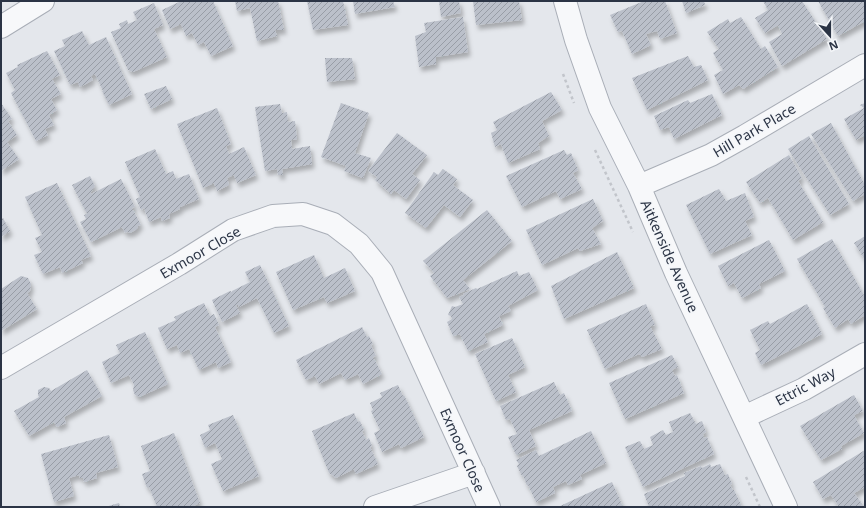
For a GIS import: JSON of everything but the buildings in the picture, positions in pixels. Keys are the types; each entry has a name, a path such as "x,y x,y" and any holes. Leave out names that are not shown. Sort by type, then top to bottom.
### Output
{"street":[{"path":"1,27 43,1"},
{"name":"Aitkenside Avenue","path":"565,1 576,40 600,108 638,186 676,273 786,507"},
{"name":"Hill Park Place","path":"638,186 711,155 865,65"},
{"name":"Exmoor Close","path":"1,368 179,264 234,230 273,216 303,214 333,224 359,244 382,272 489,507"},
{"name":"Ettric Way","path":"744,417 804,389 865,354"},
{"path":"375,507 474,474"}]}
